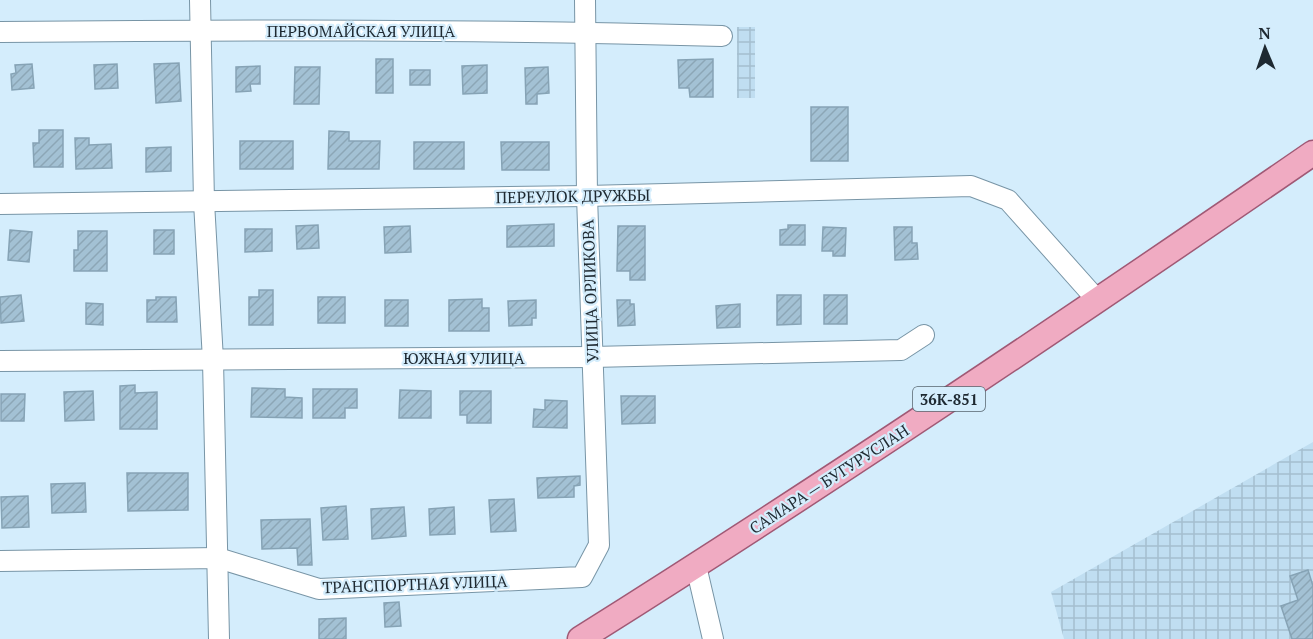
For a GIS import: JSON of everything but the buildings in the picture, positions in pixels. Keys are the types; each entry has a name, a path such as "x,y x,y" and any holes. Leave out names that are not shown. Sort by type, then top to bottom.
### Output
{"main road":[{"name":"САМАРА — БУГУРУСЛАН","path":"580,639 696,566 1098,301 1313,153"}],"street":[{"path":"200,0 204,202 213,360 219,639"},
{"name":"УЛИЦА ОРЛИКОВА","path":"582,577 599,545 587,196 585,0"},
{"name":"ПЕРВОМАЙСКАЯ УЛИЦА","path":"0,32 200,30 585,32 723,36"},
{"name":"ПЕРЕУЛОК ДРУЖБЫ","path":"0,204 587,196 971,186 1008,200 1098,301"},
{"name":"ЮЖНАЯ УЛИЦА","path":"0,361 592,357 901,350 924,335"},
{"name":"ТРАНСПОРТНАЯ УЛИЦА","path":"0,561 218,558 319,589 582,577"},
{"path":"696,566 713,639"}],"shaded area":[{"path":"737,27 755,27 755,98 737,98"},
{"path":"1313,442 1313,639 1064,639 1051,592"}]}
